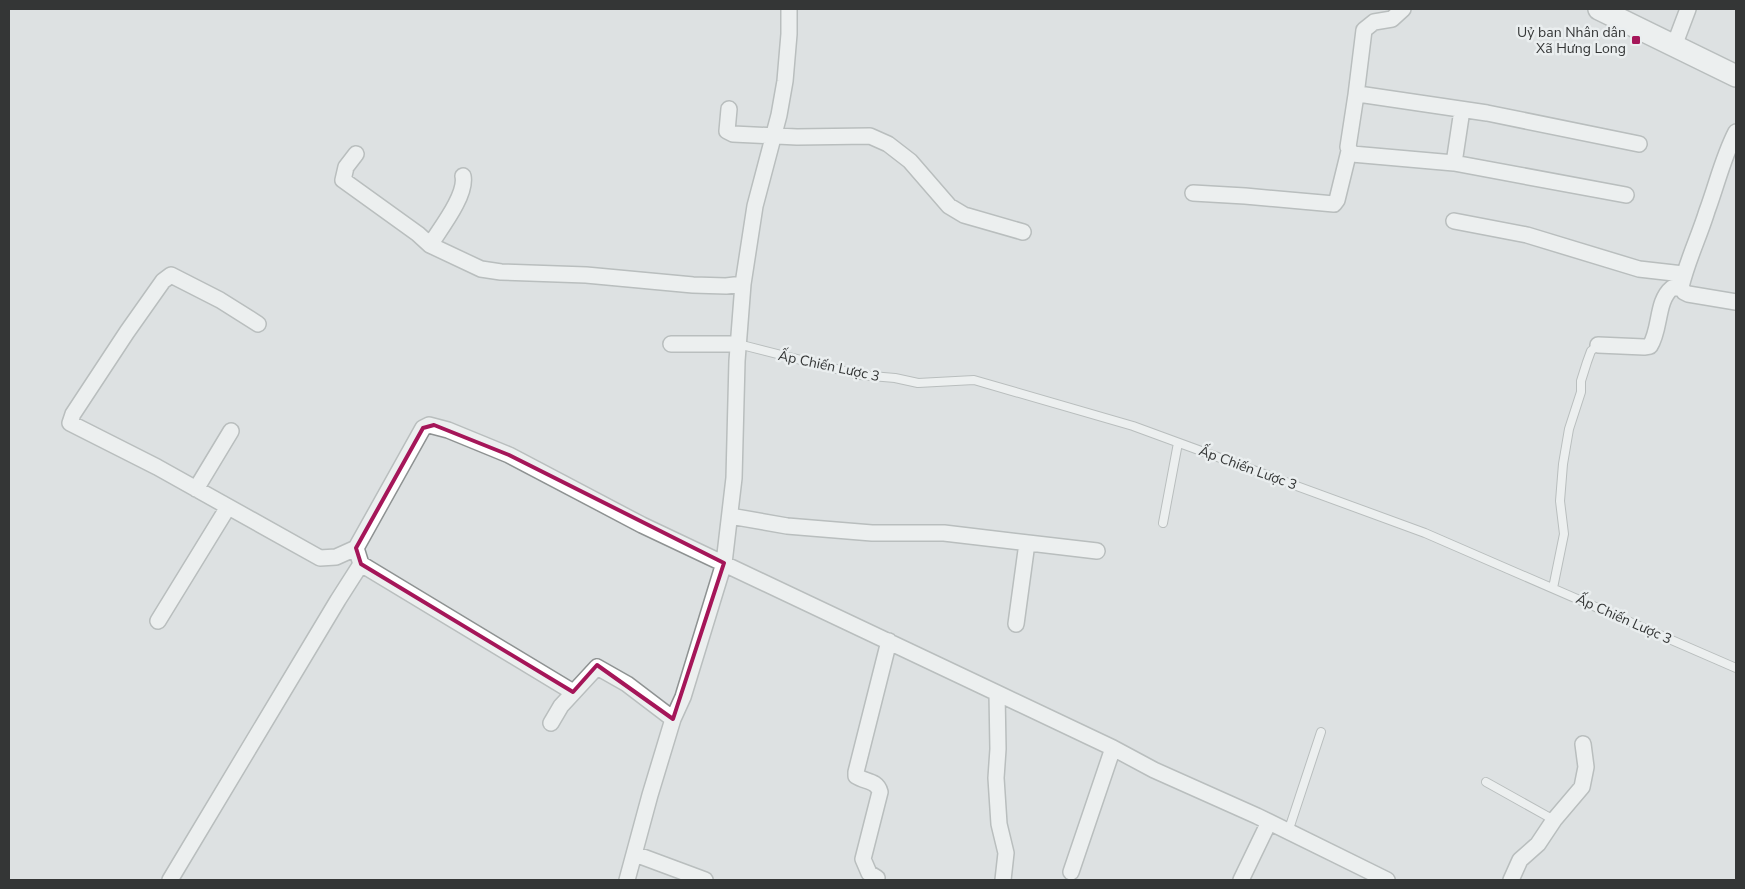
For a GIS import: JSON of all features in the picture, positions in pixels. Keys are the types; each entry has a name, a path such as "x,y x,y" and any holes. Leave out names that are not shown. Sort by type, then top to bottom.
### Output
{"main road":[{"path":"1599,9 1736,76"}],"street":[{"path":"628,880 650,794 674,719 683,698 724,563 734,478 738,344 743,284 755,206 774,135 785,80 789,34 788,9"},
{"path":"1193,193 1334,204 1337,200 1349,151 1364,30 1374,22 1392,19 1403,9"},
{"path":"1674,46 1688,9"},
{"path":"1356,95 1487,113 1639,144"},
{"path":"729,109 727,132 733,134 797,137 870,136 888,144 910,161 949,206 964,215 1023,232"},
{"path":"1454,163 1462,110"},
{"path":"1736,132 1727,150 1682,281 1684,292 1688,294 1736,302"},
{"path":"1349,151 1352,154 1454,163 1626,195"},
{"path":"356,154 346,167 343,180 418,234 430,245 481,269 496,272 586,275 694,285 726,286 743,284"},
{"path":"430,245 448,218 464,187 463,176"},
{"path":"1454,221 1528,235 1682,281"},
{"path":"258,324 220,300 171,275 163,282 127,332 70,420 72,425 157,468 320,558 336,558 356,548 423,428 434,425 509,455 642,525 1113,748 1154,770 1269,822 1387,880"},
{"path":"1598,345 1650,346 1655,337 1664,298 1672,288 1682,281"},
{"path":"670,344 738,344"},
{"path":"196,490 231,431"},
{"path":"158,621 228,508"},
{"path":"730,516 787,526 872,533 944,533 1097,551"},
{"path":"1016,624 1027,543"},
{"path":"356,548 361,564 573,692"},
{"path":"170,880 361,564"},
{"path":"877,878 869,873 863,859 880,792 875,783 861,779 856,776 856,772 889,641"},
{"path":"551,723 561,706 595,668 601,668 627,684 674,719"},
{"path":"997,693 998,749 996,778 999,824 1006,853 1004,880"},
{"path":"1511,880 1520,860 1538,844 1554,820 1582,787 1586,767 1583,744"},
{"path":"1072,872 1113,748"},
{"path":"1240,880 1269,822"},
{"path":"636,854 705,880"}],"lane":[{"name":"Ấp Chiến Lược 3","path":"738,344 860,375 918,383 974,380 1133,426 1177,446 1425,533 1736,668"},
{"path":"1553,588 1564,534 1560,501 1563,464 1569,430 1587,362 1593,347 1598,345"},
{"path":"1163,523 1177,446"},
{"path":"1288,832 1321,732"},
{"path":"1486,782 1554,820"}],"highlighted area":[{"path":"434,425 509,455 724,563 673,719 597,665 573,692 361,564 356,548 423,428"}],"place":[{"name":"Uỷ ban Nhân dân Xã Hưng Long","path":"1636,40"}]}
